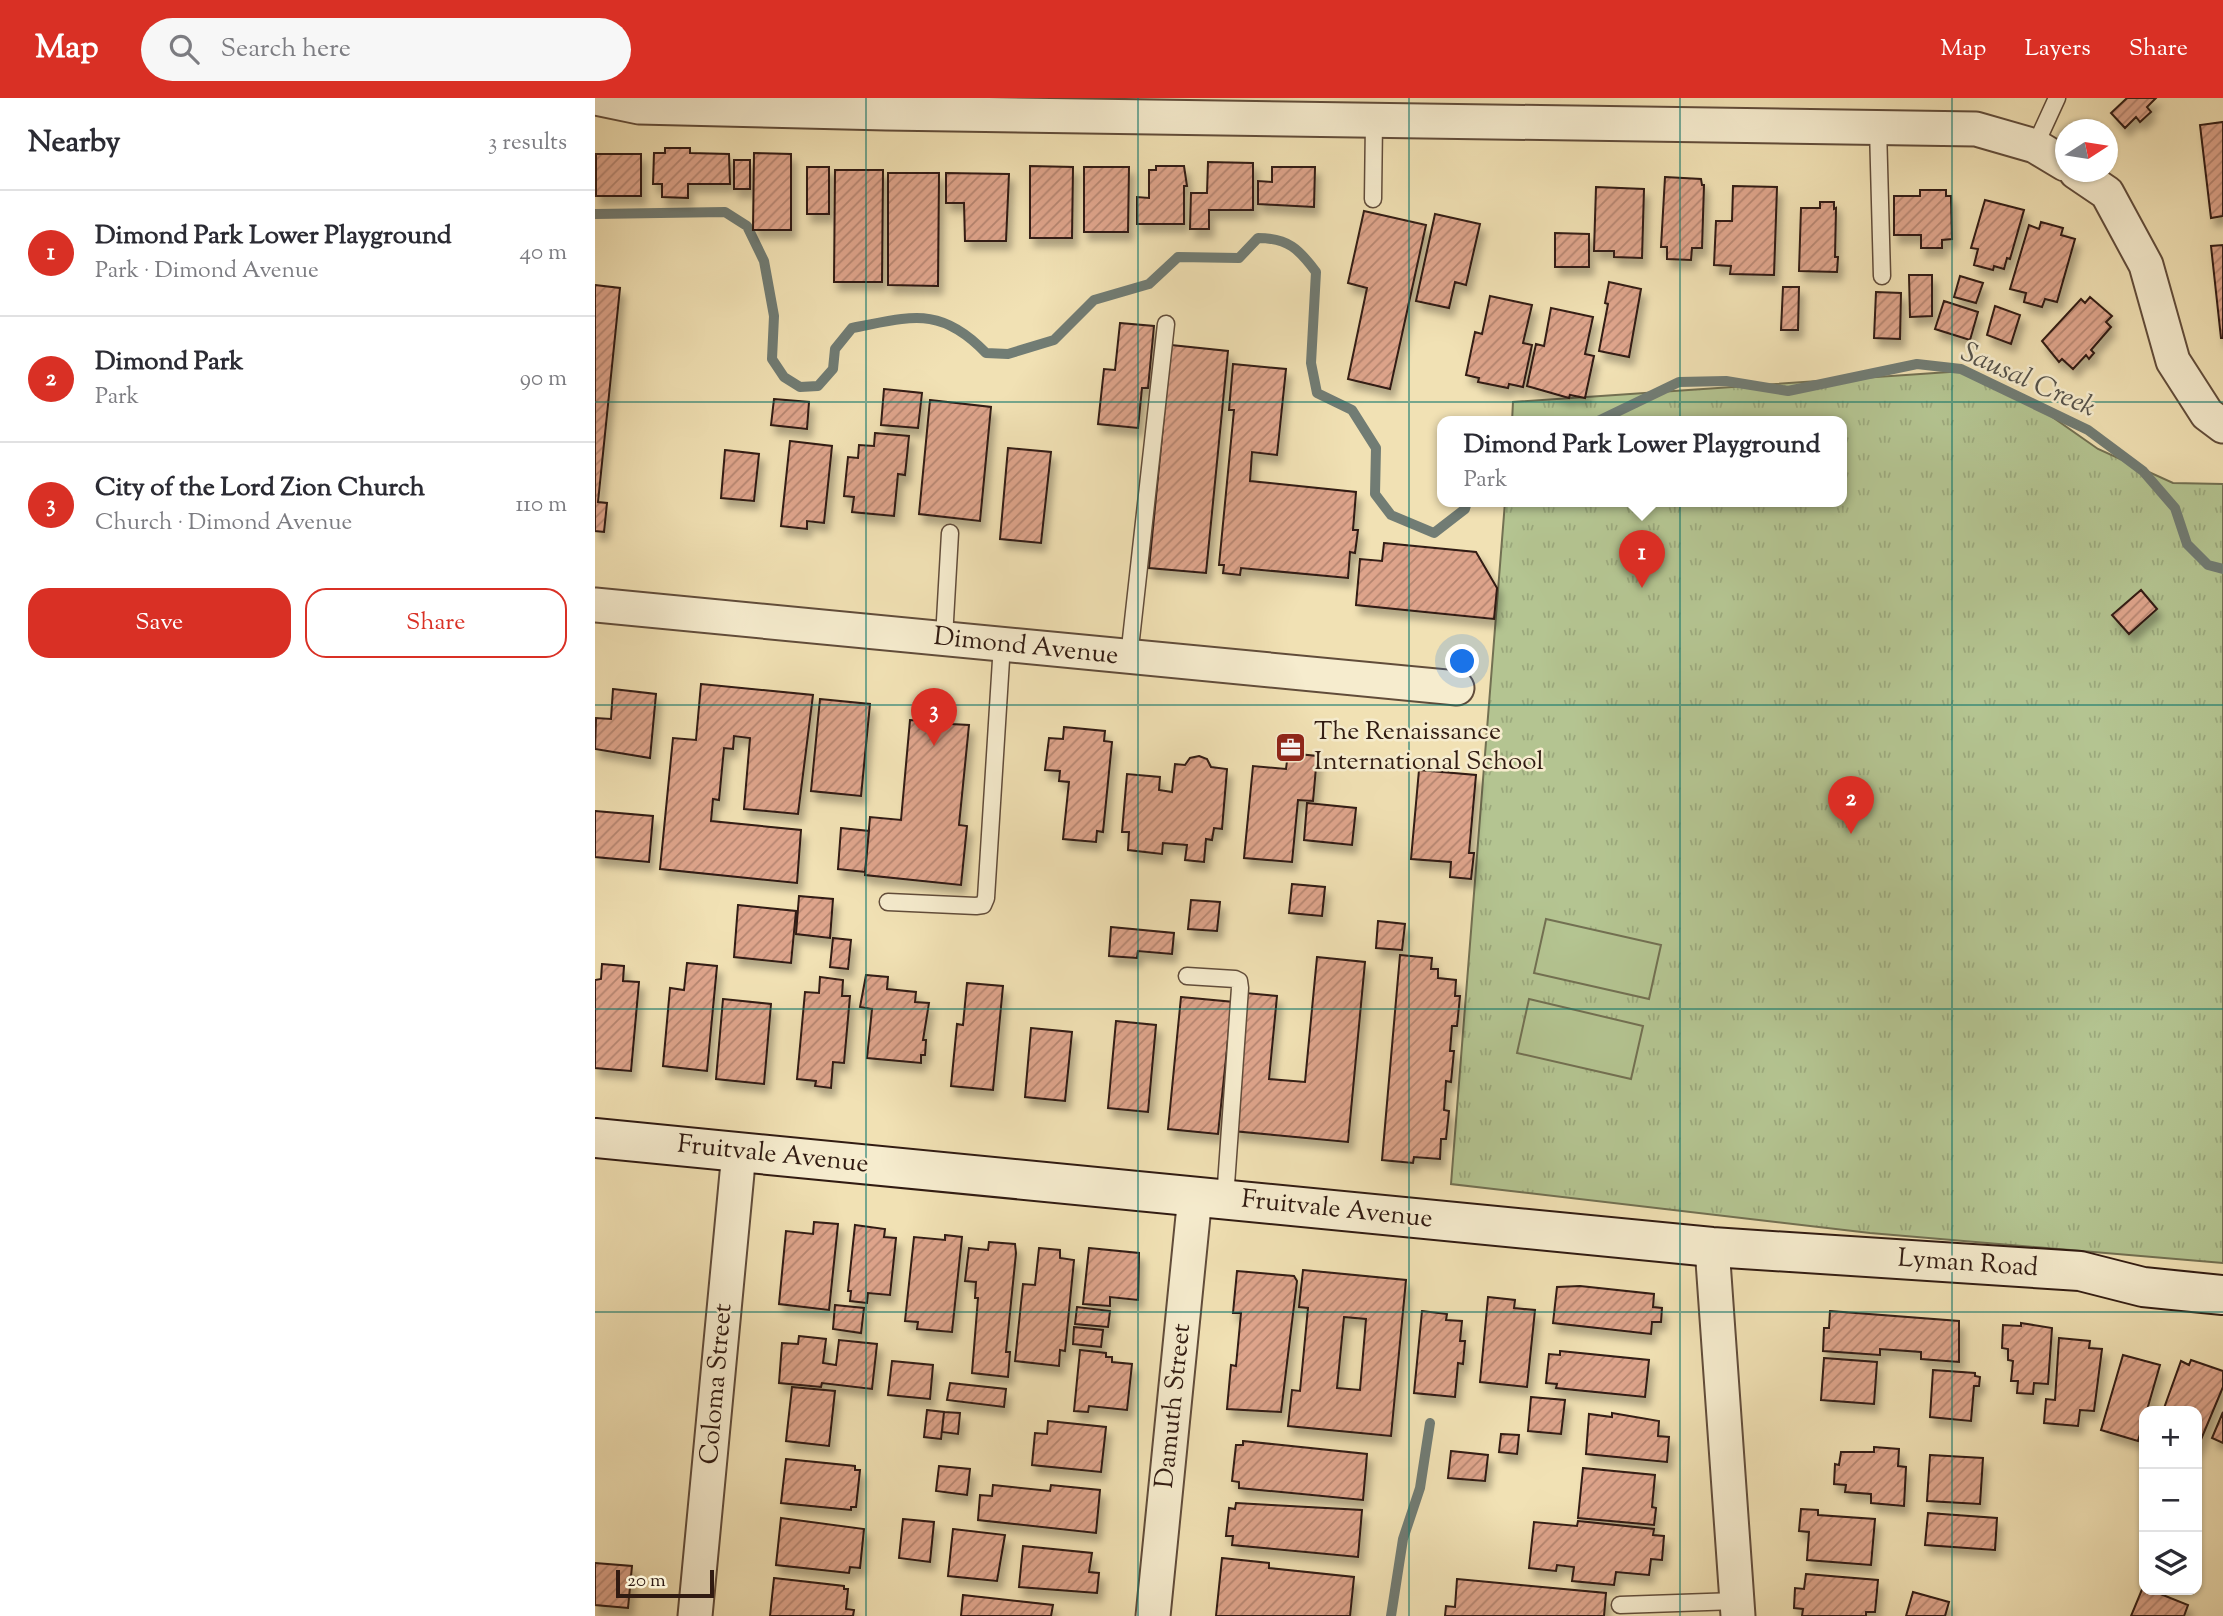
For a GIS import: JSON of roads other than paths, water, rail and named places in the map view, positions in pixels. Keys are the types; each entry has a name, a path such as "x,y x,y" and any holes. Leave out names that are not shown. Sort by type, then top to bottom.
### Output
{"street":[{"path":"596,98 639,107 1976,129 2035,146 2055,158"},
{"path":"2091,182 2107,193 2146,265 2173,361 2207,414 2223,426"},
{"name":"Dimond Avenue","path":"595,605 1457,688"},
{"name":"Fruitvale Avenue","path":"595,1138 1712,1247"},
{"name":"Coloma Street","path":"695,1616 739,1152"},
{"name":"Damuth Street","path":"1153,1616 1210,1197"},
{"path":"1712,1247 1737,1609"},
{"name":"Lyman Road","path":"1712,1247 2080,1272 2143,1287 2223,1294"}],"lane":[{"path":"2035,146 2057,98"},
{"path":"1373,199 1374,121"},
{"path":"1878,128 1882,276"},
{"path":"1129,657 1166,324"},
{"path":"944,638 950,533"},
{"path":"888,902 983,905 986,898 1002,644"},
{"path":"1188,976 1235,979 1240,988 1210,1197"},
{"path":"1620,1605 1737,1609"}],"waterway":[{"name":"Sausal Creek","path":"595,214 725,212 747,226 764,261 774,316 772,359 784,377 800,387 818,386 833,369 835,349 852,328 908,318 924,318 954,327 986,353 1008,354 1054,340 1094,300 1149,284 1178,257 1239,258 1258,238 1277,240 1292,246 1316,272 1311,363 1317,393 1352,410 1376,448 1375,494 1391,515 1434,533 1466,507"},
{"name":"Sausal Creek","path":"1608,416 1679,382 1726,381 1788,391 1917,364 1961,369 2088,430 2143,471 2175,508 2187,544 2208,565 2223,569"},
{"path":"1391,1616 1403,1539 1420,1488 1430,1423"}],"place":[{"name":"Dimond Park Lower Playground","path":"1642,588"},
{"name":"City of the Lord Zion Church","path":"934,746"},
{"name":"The Renaissance International School","path":"1291,747"},
{"name":"Dimond Park","path":"1851,834"}]}
